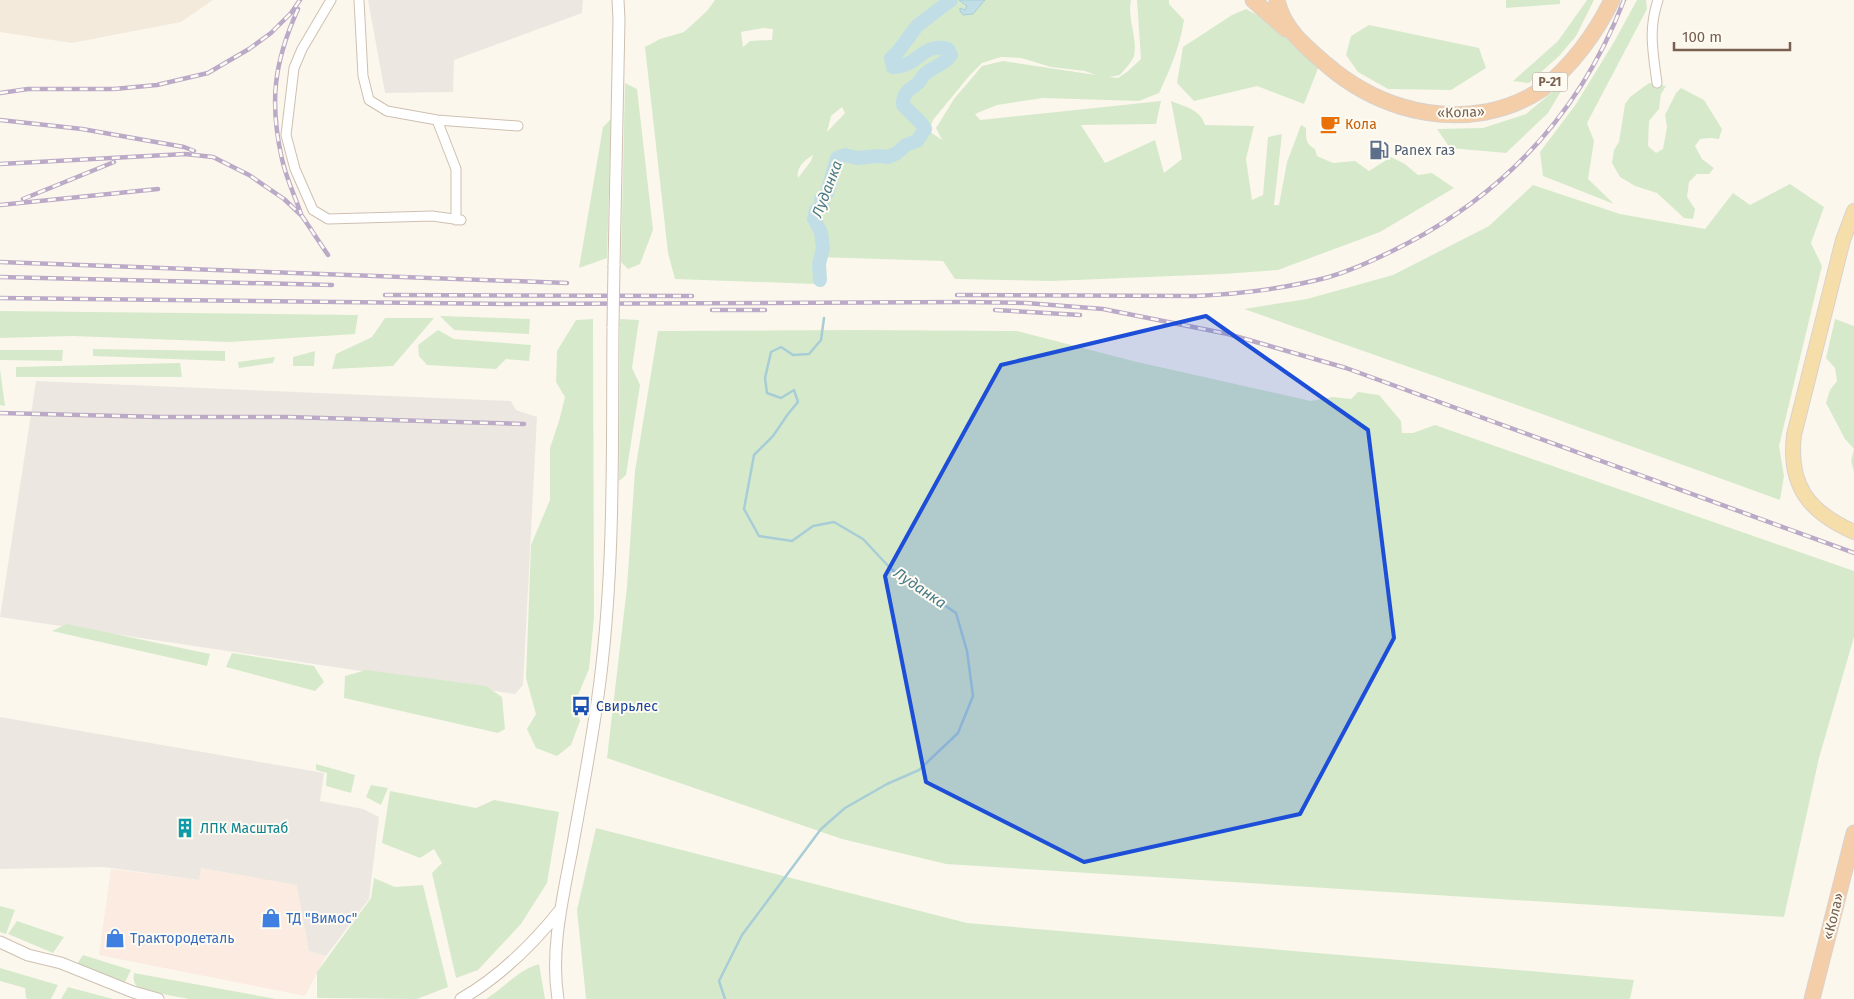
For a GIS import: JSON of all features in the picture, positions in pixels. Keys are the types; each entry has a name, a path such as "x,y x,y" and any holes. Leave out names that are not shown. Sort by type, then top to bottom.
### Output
{"highway":[{"name":"Р-21","path":"1253,0 1298,39"},
{"name":"«Кола»","path":"1277,0 1283,18 1298,39 1350,83 1382,100 1427,113 1444,115 1470,114 1500,109 1523,100 1540,90 1557,76 1580,50 1612,0"},
{"name":"«Кола»","path":"1812,999 1854,832"}],"main road":[{"path":"1854,211 1843,240 1828,293 1793,445 1796,478 1806,499 1826,517 1854,532"}],"street":[{"path":"331,0 302,49 294,68 286,135 295,169 313,210 328,219 432,216 459,220 456,169 437,120"},
{"path":"359,0 364,76 368,100 387,111 437,120 518,126"},
{"path":"558,999 557,949 561,909 595,717 606,629 612,522 618,0"},
{"path":"1657,82 1651,40 1653,15 1658,0"},
{"path":"461,999 499,973 524,951 561,909"},
{"path":"0,942 28,955 61,963 133,992 158,999"}],"highlighted area":[{"path":"1206,316 1368,430 1394,638 1300,814 1084,862 926,782 885,576 1001,365"}],"shaded area":[{"path":"0,0 213,0 181,22 72,43 0,32"},
{"path":"368,0 583,0 582,13 454,60 453,92 385,93"},
{"path":"36,381 511,401 516,410 537,417 523,685 515,694 0,617"},
{"path":"0,717 324,773 320,801 363,809 379,817 369,899 326,956 309,951 297,885 201,868 199,880 104,867 0,869"},
{"path":"200,868 298,885 309,951 326,956 305,996 99,955 111,869 198,880"}],"green space":[{"path":"715,0 1131,0 1130,14 1135,43 1134,56 1120,75 1109,77 1118,78 1141,59 1137,0 1169,0 1169,4 1184,20 1174,58 1159,93 1139,101 1043,98 997,105 975,114 980,120 1161,101 1156,124 1081,125 1105,163 1155,140 1164,173 1182,159 1171,101 1196,112 1200,115 1205,125 1254,126 1246,159 1252,200 1263,195 1268,137 1282,134 1274,205 1279,205 1287,162 1301,125 1306,128 1307,140 1309,145 1315,149 1317,156 1333,163 1355,161 1369,171 1391,157 1405,164 1418,175 1432,173 1454,188 1380,232 1278,270 1051,281 955,279 943,261 816,257 815,284 675,279 668,253 645,47 660,39 684,32 707,11","holes":["763,28 773,29 772,40 750,41 743,47 741,32","1001,57 1021,58 1051,67 1085,71 1096,75 1003,61 982,66 954,99 936,128 942,140 929,131 933,120 982,63","842,107 845,113 827,132 831,116","813,155 811,161 798,178 798,170"]},
{"path":"1506,0 1560,0 1560,4 1506,8"},
{"path":"1587,0 1594,0 1576,36 1560,55 1529,83 1513,81 1558,41"},
{"path":"1637,0 1646,0 1647,9 1587,123 1594,141 1588,179 1614,204 1543,176 1540,152 1576,104"},
{"path":"1246,9 1276,25 1295,48 1319,66 1304,104 1257,86 1194,101 1177,83 1183,47 1232,15"},
{"path":"1369,25 1479,48 1486,68 1451,90 1388,89 1358,72 1346,55 1351,36"},
{"path":"1569,78 1548,113 1506,153 1450,148 1437,129 1483,128 1526,114"},
{"path":"625,83 637,89 653,230 640,264 628,269 621,262"},
{"path":"1649,83 1666,86 1661,94 1659,109 1649,121 1648,146 1656,153 1663,149 1667,127 1665,115 1676,93 1681,88 1704,100 1722,129 1719,139 1700,139 1695,146 1702,159 1714,168 1709,174 1697,174 1689,182 1687,197 1695,209 1693,219 1684,218 1657,193 1635,186 1620,177 1612,163 1614,150 1619,142 1625,104 1630,97"},
{"path":"611,119 607,258 579,268 603,127"},
{"path":"1790,184 1824,207 1811,243 1822,266 1779,446 1784,476 1780,500 1244,309 1307,299 1393,275 1489,226 1533,185 1620,214 1705,229 1733,193 1750,205"},
{"path":"0,311 358,315 355,334 230,342 72,336 0,338"},
{"path":"440,316 530,319 529,334 454,330"},
{"path":"385,318 434,318 393,366 332,369 336,354 372,337"},
{"path":"593,319 594,618 589,669 576,700 580,721 571,745 557,756 536,748 527,729 536,714 526,678 531,545 550,500 550,448 565,397 556,382 557,351 576,320"},
{"path":"620,319 639,320 632,368 640,385 626,475 619,481"},
{"path":"1835,319 1854,326 1854,449 1845,439 1826,403 1830,390 1837,381 1835,368 1826,358"},
{"path":"438,330 454,339 531,345 529,361 506,359 496,369 427,365 419,356 418,345"},
{"path":"658,331 1017,331 1137,362 1311,401 1333,397 1351,399 1358,392 1379,395 1401,421 1402,433 1413,433 1435,425 1854,571 1854,637 1819,758 1784,917 946,864 842,839 607,758 627,587 635,471"},
{"path":"93,349 225,351 225,361 93,356"},
{"path":"0,350 63,350 62,361 0,360"},
{"path":"315,351 314,366 293,366 293,357"},
{"path":"275,357 273,363 239,368 238,362"},
{"path":"180,363 182,377 16,377 16,367"},
{"path":"0,369 5,406 0,405"},
{"path":"1854,449 1854,472 1851,461"},
{"path":"67,624 210,654 207,666 52,631"},
{"path":"232,653 314,666 324,682 315,691 226,667"},
{"path":"366,670 486,686 502,697 505,729 498,733 344,698 345,676"},
{"path":"316,764 355,775 351,793 326,786 327,773 316,770"},
{"path":"371,785 388,788 381,805 366,797"},
{"path":"390,791 476,808 494,800 559,812 547,883 521,924 478,970 456,978 432,873 442,863 434,849 420,858 382,843"},
{"path":"596,828 967,923 1634,980 1630,999 586,999 577,910"},
{"path":"374,878 395,887 423,885 448,987 417,999 317,998 317,972 371,898"},
{"path":"0,906 15,910 6,934 0,932"},
{"path":"17,921 64,937 53,953 8,934"},
{"path":"83,955 131,970 124,984 75,967"},
{"path":"539,964 545,999 486,999 524,970"},
{"path":"0,968 58,985 51,999 28,999 26,998 25,988 0,981"},
{"path":"134,973 276,999 189,999 141,990 135,983"},
{"path":"68,987 113,999 61,999"}],"water":[{"path":"959,0 985,0 973,14 963,15 960,8 965,10 967,6"}],"waterway":[{"name":"Луданка","path":"820,280 819,264 823,248 821,232 814,219 816,210 823,204 821,199 827,193 837,158 845,155 857,158 888,157 897,153 906,145 917,141 925,129 903,105 904,97 928,71 951,55 948,49 932,49 909,63 893,67 891,58 897,53 917,26 951,0"},
{"name":"Луданка","path":"725,999 719,981 742,935 821,829 845,808 887,784 919,770 958,733 973,696 967,651 956,613 891,569 863,539 834,522 813,526 792,541 759,536 744,509 754,455 773,436 798,402 794,390 781,398 767,393 765,378 771,352 781,347 793,355 809,354 821,340 824,318"}],"railway":[{"path":"0,93 28,89 114,89 157,85 208,73 249,49 271,33 291,13 300,0"},
{"path":"957,295 1195,296 1229,294 1279,288 1312,281 1339,274 1369,262 1408,243 1445,221 1479,197 1510,171 1565,110 1587,76 1607,39 1624,0"},
{"path":"298,9 279,65 275,100 282,159 301,214"},
{"path":"0,120 82,129 184,147 194,151"},
{"path":"0,164 185,154 213,157 249,175 284,199 302,216 328,255"},
{"path":"23,199 114,162"},
{"path":"0,205 158,189"},
{"path":"0,262 567,283"},
{"path":"0,277 332,285"},
{"path":"385,295 692,296"},
{"path":"0,298 509,304 965,302 1026,303 1103,309 1228,334 1346,368 1854,553"},
{"path":"712,310 765,310"},
{"path":"995,310 1080,315"},
{"path":"0,413 160,417 288,417 524,424"}],"place":[{"name":"Кола","path":"1330,124"},
{"name":"Panex газ","path":"1379,150"},
{"name":"Свирьлес","path":"581,706"},
{"name":"ЛПК Масштаб","path":"185,828"},
{"name":"ТД \"Вимос\"","path":"271,918"},
{"name":"Трактородеталь","path":"115,938"}]}
